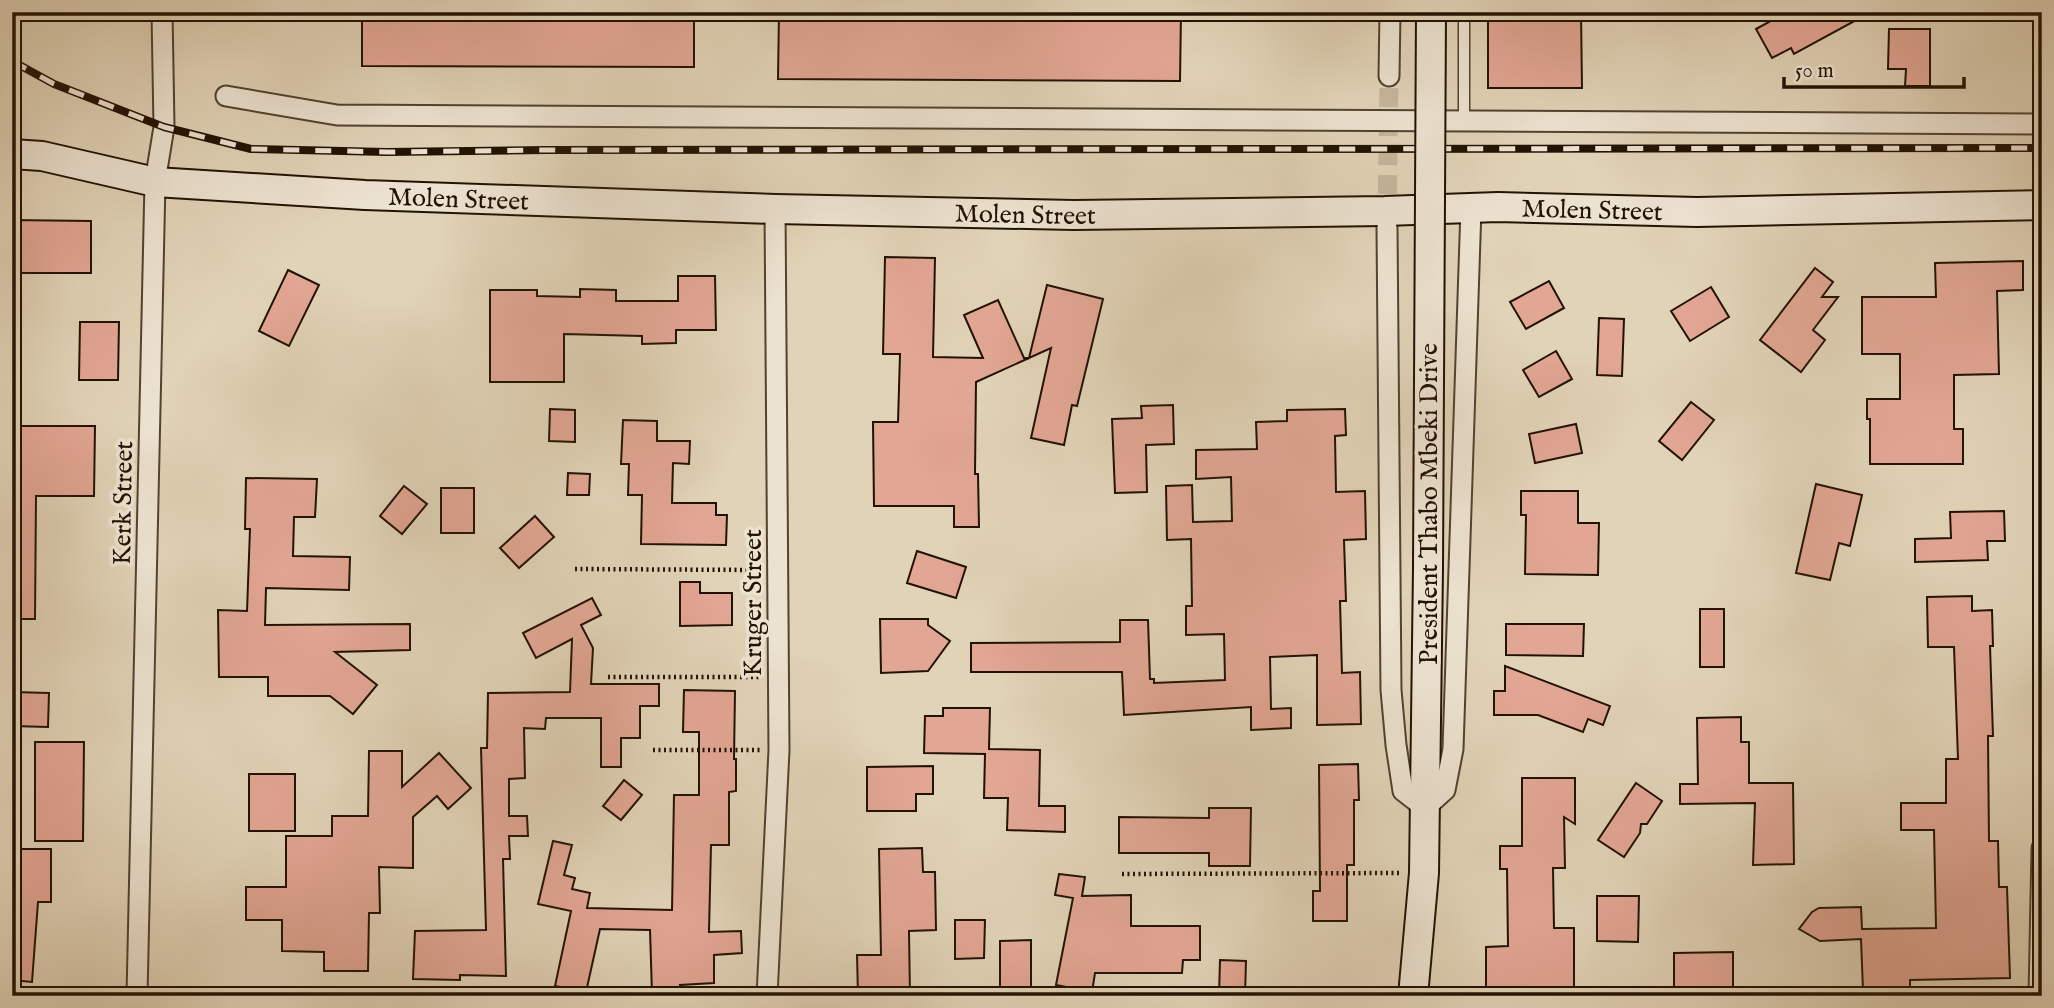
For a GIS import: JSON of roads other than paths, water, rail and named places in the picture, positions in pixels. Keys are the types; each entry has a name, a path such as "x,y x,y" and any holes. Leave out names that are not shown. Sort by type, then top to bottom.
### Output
{"street":[{"name":"Kerk Street","path":"137,996 155,182 164,127 162,12"},
{"path":"1389,76 1390,12"},
{"name":"President Thabo Mbeki Drive","path":"1412,996 1424,873 1431,12"},
{"path":"226,96 337,115 2042,124"},
{"name":"Molen Street","path":"12,154 42,156 155,182 365,195 775,209 1074,215 1471,208 1697,212 2042,205"},
{"path":"1387,227 1391,690 1403,791 1425,808 1445,790 1452,749 1471,208"},
{"name":"Kruger Street","path":"767,996 779,750 775,209"},
{"path":"2039,996 2042,848"}],"lane":[{"path":"1464,12 1464,122"}],"tunnel":[{"path":"1387,223 1389,76"}],"railway":[{"path":"12,61 54,84 164,127 251,149 387,152 2042,148"}]}
